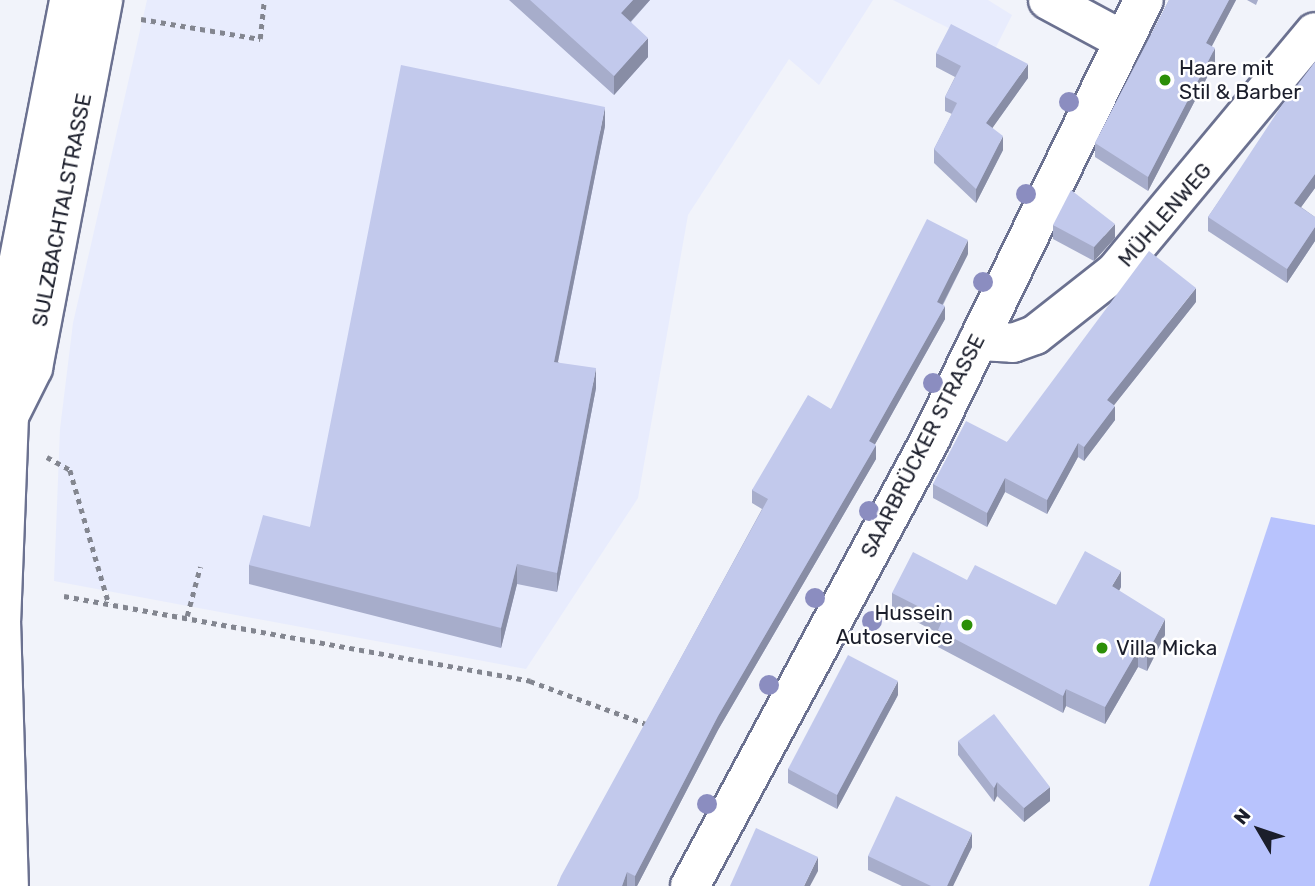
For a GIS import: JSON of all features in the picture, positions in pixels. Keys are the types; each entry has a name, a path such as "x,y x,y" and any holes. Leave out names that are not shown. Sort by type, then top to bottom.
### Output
{"street":[{"name":"SULZBACHTALSTRASSE","path":"9,886 1,620 4,415 69,0"},
{"name":"SULZBACHTALSTRASSE","path":"11,366 52,253 103,0"},
{"path":"1048,0 1124,41"},
{"name":"SAARBRÜCKER STRASSE","path":"690,886 978,341 1144,0"},
{"name":"MÜHLENWEG","path":"978,341 1013,343 1035,335 1115,272 1315,32"}],"path":[{"path":"138,18 260,39 264,0"},
{"path":"41,457 58,458 69,470 109,604"},
{"path":"187,616 200,567"},
{"path":"64,596 187,616 530,681 653,726"}],"shaded area":[{"path":"147,0 873,0 819,85 789,59 688,215 638,498 526,669 54,581 60,429 73,323"},
{"path":"893,0 988,0 1012,15 994,51"},
{"path":"1271,517 1315,525 1315,886 1149,886"}],"building":[{"path":"530,0 633,0 621,13 648,38 614,76"},
{"path":"1169,0 1229,0 1206,43 1215,48 1148,177 1095,143"},
{"path":"951,24 1028,64 986,123 1003,136 976,189 934,149 957,103 945,97 961,66 936,53"},
{"path":"1315,62 1315,174 1294,203 1315,217 1315,227 1287,269 1208,217 1282,105"},
{"path":"401,65 605,107 554,362 596,368 557,573 517,564 501,628 249,565 263,515 310,527"},
{"path":"1071,190 1115,224 1094,247 1053,225"},
{"path":"927,219 968,240 937,302 945,306 869,441 876,445 718,716 635,876 627,872 622,886 557,886 768,499 752,490 808,395 831,409"},
{"path":"1149,251 1196,288 1107,400 1115,406 1084,447 1078,443 1047,500 1005,478 987,513 933,484 966,421 1007,442"},
{"path":"1085,551 1121,571 1112,586 1165,619 1147,654 1138,650 1105,707 1066,689 1063,696 938,630 943,619 892,593 913,552 967,580 975,565 1056,605"},
{"path":"848,655 898,681 837,795 788,769"},
{"path":"994,714 1050,787 1024,808 997,782 994,788 958,741"},
{"path":"896,796 972,833 947,886 931,886 868,856"},
{"path":"756,828 818,857 804,886 730,886"}],"place":[{"name":"Haare mit Stil & Barber","path":"1165,80"},
{"name":"Hussein Autoservice","path":"967,625"},
{"name":"Villa Micka","path":"1102,648"}]}
